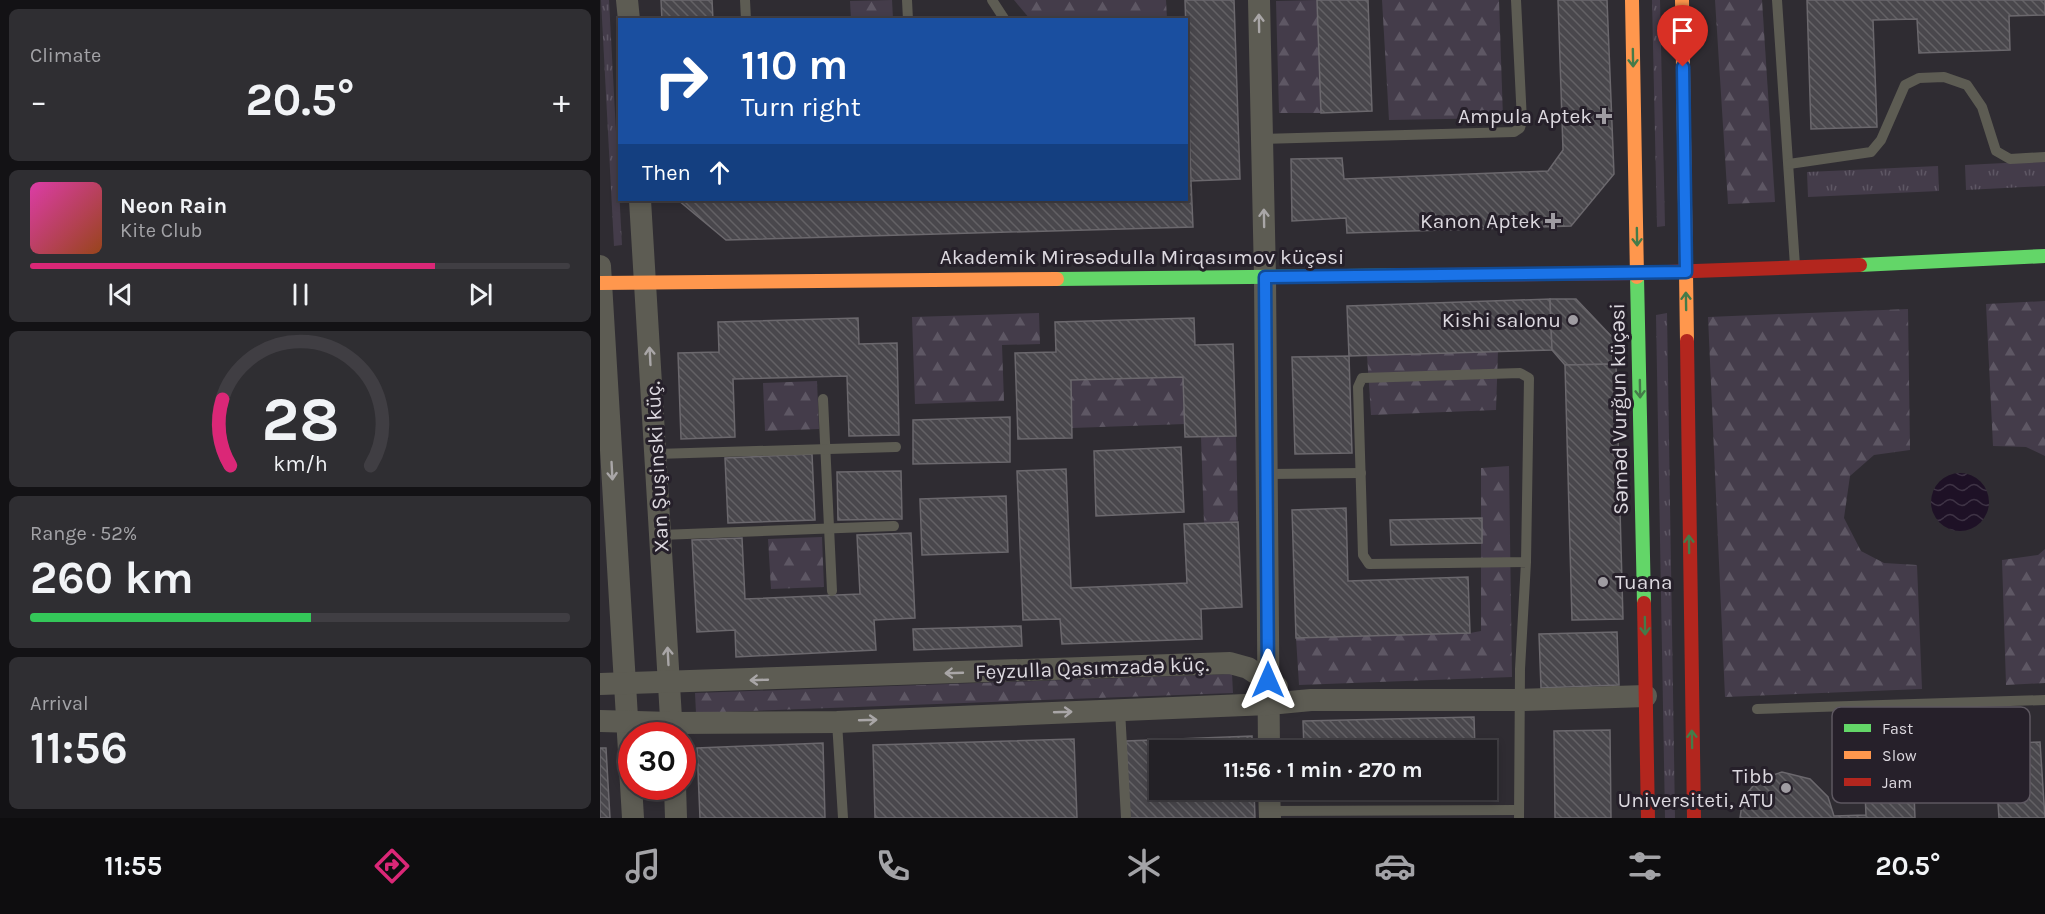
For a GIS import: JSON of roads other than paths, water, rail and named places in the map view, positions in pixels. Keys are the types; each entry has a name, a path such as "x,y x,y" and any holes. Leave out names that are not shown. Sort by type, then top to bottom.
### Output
{"main road":[{"name":"Səməd Vurğun küçəsi","path":"1632,0 1648,818"},
{"path":"1682,0 1694,818"},
{"path":"1686,272 2045,256"},
{"name":"Akademik Mirəsədulla Mirqasımov küçəsi","path":"600,283 1686,272"}],"street":[{"path":"627,0 628,18"},
{"path":"1259,0 1265,277 1269,740"},
{"name":"Xan Şuşinski küç.","path":"640,201 672,722"},
{"path":"600,266 633,818"},
{"name":"Feyzulla Qasımzadə küç.","path":"600,684 1230,663 1248,668 1295,700"},
{"path":"1295,700 1520,700 1646,696"},
{"name":"Feyzulla Qasımzadə küç.","path":"696,728 1269,704 1295,700"},
{"name":"Feyzulla Qasımzadə küç.","path":"600,721 638,722"},
{"path":"675,800 676,818"}],"lane":[{"path":"745,0 746,18"},
{"path":"907,0 908,18"},
{"path":"992,0 1004,18"},
{"path":"1262,139 1514,132 1520,128 1522,121 1516,0"},
{"path":"1777,0 1795,268"},
{"path":"1789,164 1871,152 1881,141 1905,85 1919,78 1944,77 1966,85 1982,107 1996,152 2010,159 2045,157"},
{"path":"1270,806 1519,814 1520,700 1526,562 1528,378 1520,373 1362,378 1358,387 1363,555 1369,564 1526,562"},
{"path":"824,399 832,591"},
{"path":"656,454 896,447"},
{"path":"1267,474 1361,473"},
{"path":"661,535 894,526"},
{"path":"1757,709 2045,700"},
{"path":"1120,710 1125,818"},
{"path":"837,722 843,818"}],"water":[{"path":"1960,473 1971,475 1984,486 1989,502 1987,513 1976,526 1960,531 1949,529 1936,518 1931,502 1933,491 1944,478"}],"place":[{"name":"Ampula Aptek","path":"1604,116"},
{"name":"Kanon Aptek","path":"1553,221"},
{"name":"Kishi salonu","path":"1573,320"},
{"name":"Tuana","path":"1603,582"},
{"name":"Tibb Universiteti, ATU","path":"1786,788"}]}
